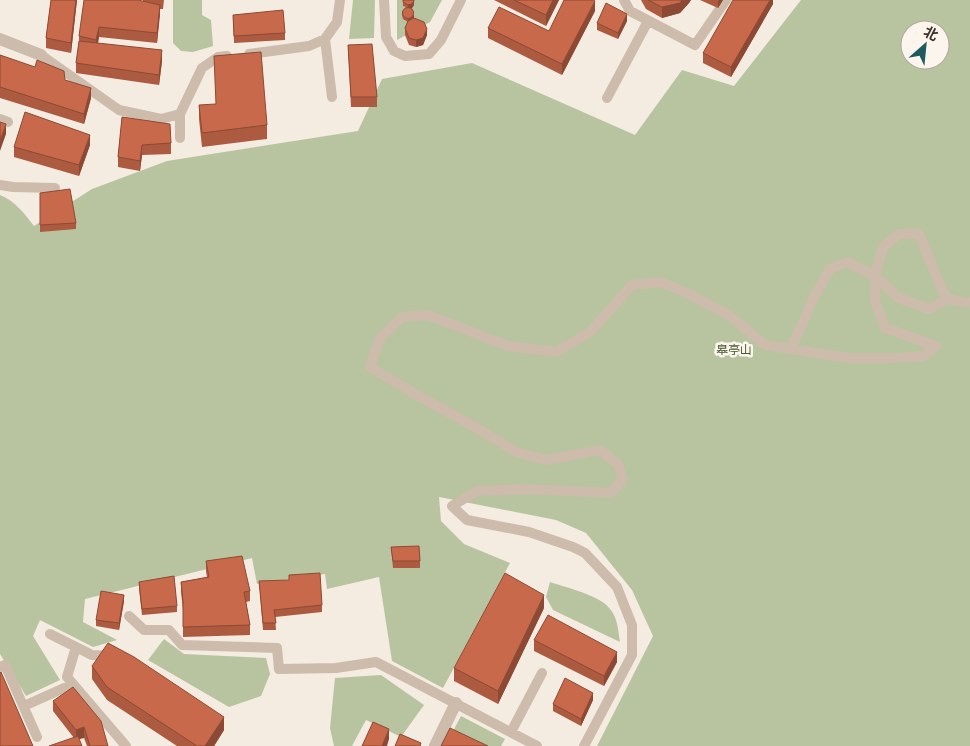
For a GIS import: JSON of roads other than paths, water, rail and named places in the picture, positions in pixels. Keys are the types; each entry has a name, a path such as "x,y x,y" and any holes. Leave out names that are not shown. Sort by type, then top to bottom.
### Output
{"street":[{"path":"0,39 41,55"},
{"path":"435,746 456,703"}],"lane":[{"path":"180,138 180,114 202,68 218,57 309,46 325,39 337,22 340,0"},
{"path":"384,0 386,37 394,51 405,56 429,54 441,40 461,0"},
{"path":"624,0 630,11 695,45 726,0"},
{"path":"607,98 648,21"},
{"path":"325,39 332,97"},
{"path":"41,55 118,110 162,119 180,114"},
{"path":"0,185 55,188"},
{"path":"584,746 632,655 632,625 617,587 585,553 529,532 467,520 452,506 477,492 525,489 611,493 623,480 618,464 600,450 546,460 516,452 370,366 380,338 402,317 428,315 508,346 556,352 590,332 632,286 661,282 689,294 730,316 765,346 849,358 924,356 936,346 885,328 875,300 875,276 883,247 899,234 919,234 938,282 947,298"},
{"path":"791,349 815,295 830,269 847,262 875,276 899,298 929,309 947,298 970,302"},
{"path":"129,616 144,630 169,630 182,645 277,648 279,669 336,668 376,662 537,746"},
{"path":"50,634 92,655 118,656"},
{"path":"76,647 67,677 126,746"},
{"path":"0,667 5,665 37,736"},
{"path":"511,732 542,673"},
{"path":"24,706 73,684"}],"park label":[{"name":"皋亭山","path":"734,349"}]}
